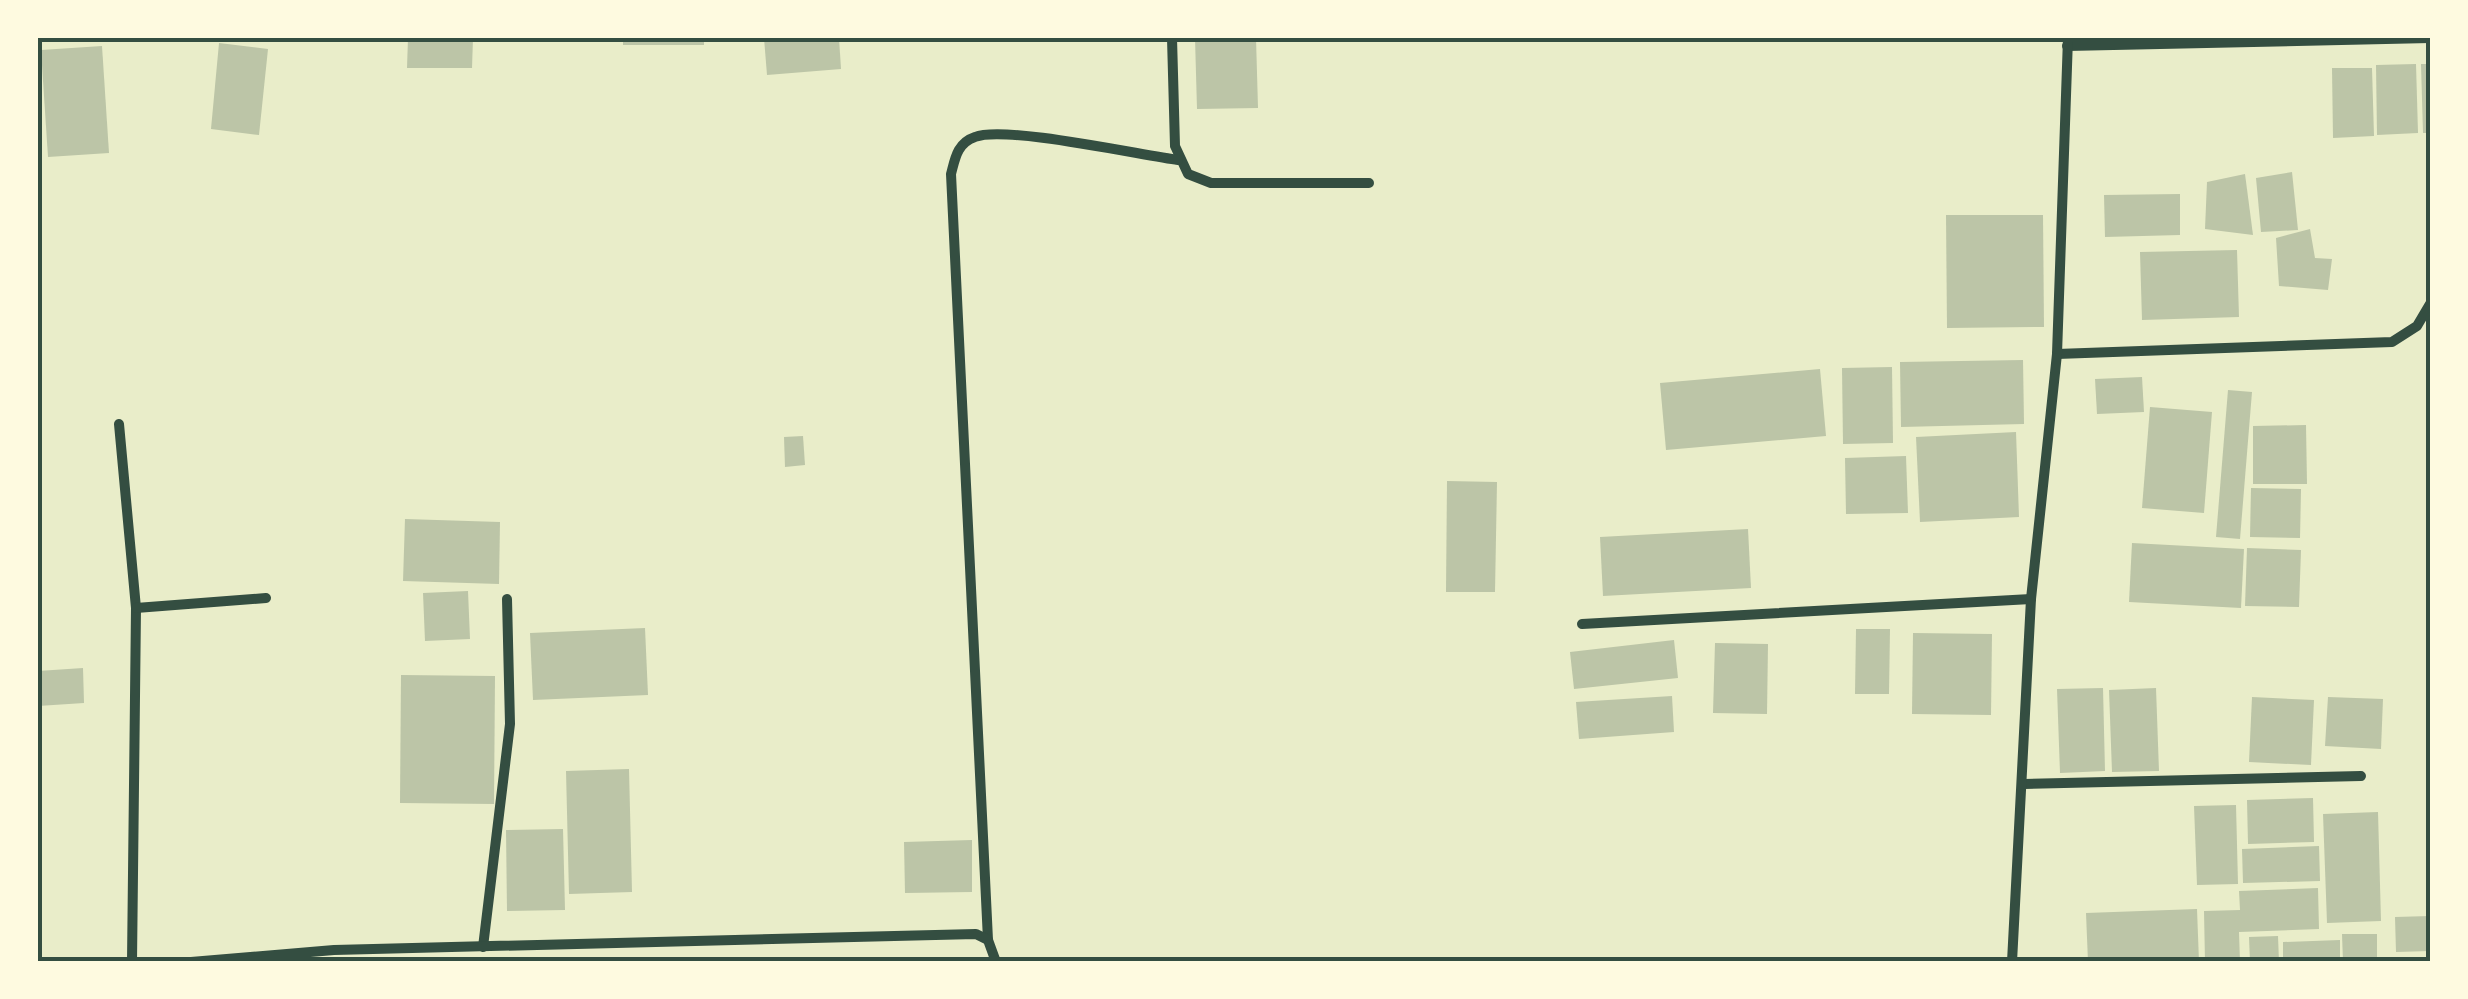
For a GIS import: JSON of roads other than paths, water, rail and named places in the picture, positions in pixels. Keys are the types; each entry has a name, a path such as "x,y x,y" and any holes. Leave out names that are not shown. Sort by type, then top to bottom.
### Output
{"street":[{"path":"1172,38 1178,160 1188,174 1211,182 1368,183"},
{"path":"2012,962 2031,599 2058,354 2067,42 2430,38"},
{"path":"996,962 988,940 951,174 957,150 976,136 1016,136 1178,160"},
{"path":"2058,354 2392,342 2416,326 2430,304"},
{"path":"119,424 136,608 132,962"},
{"path":"136,608 266,598"},
{"path":"484,946 510,724 507,599"},
{"path":"1582,624 2031,599"},
{"path":"2024,784 2361,776"},
{"path":"191,962 334,950 955,934 976,934 988,940"}]}
